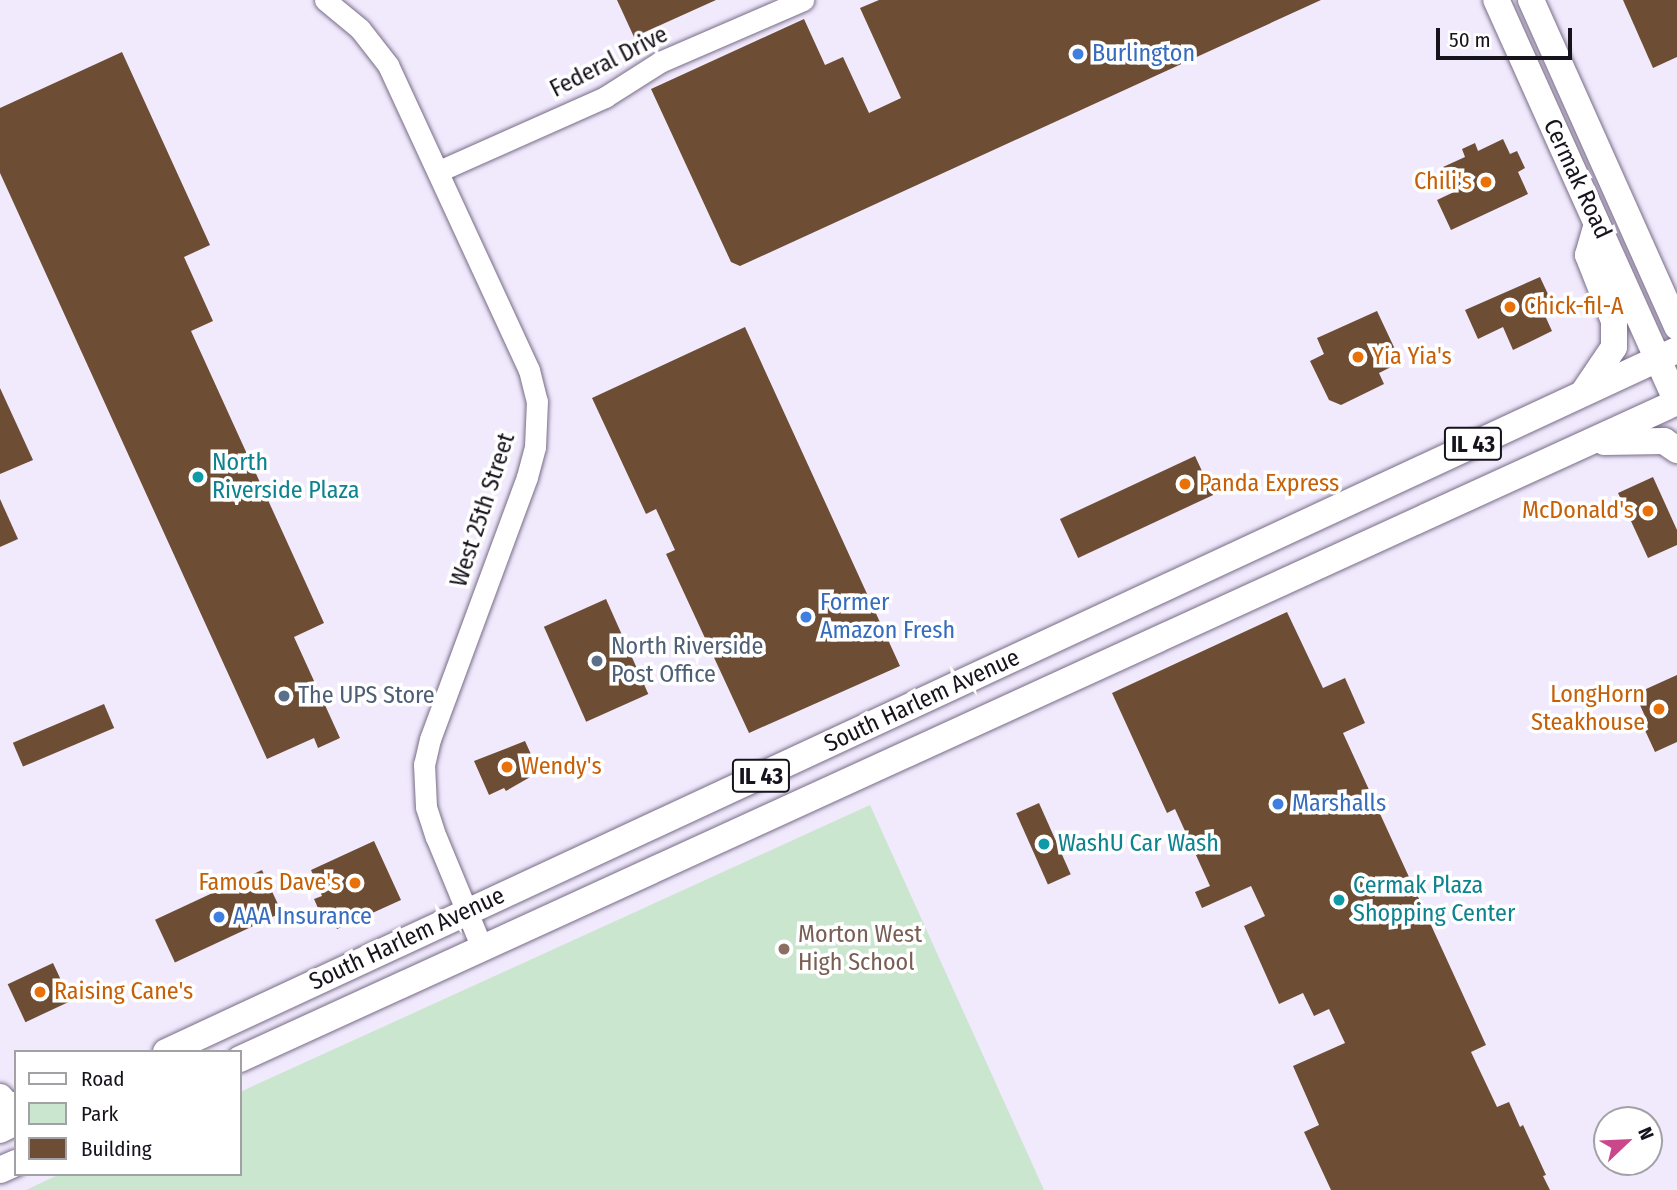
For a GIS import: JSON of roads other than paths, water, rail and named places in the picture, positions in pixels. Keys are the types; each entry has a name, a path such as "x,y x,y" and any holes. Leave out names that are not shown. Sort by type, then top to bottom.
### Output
{"main road":[{"name":"Cermak Road","path":"1496,0 1597,224 1668,354 1677,402"},
{"name":"Cermak Road","path":"1531,0 1677,327"},
{"path":"1583,394 1614,348 1614,321 1588,255 1597,224"},
{"path":"1639,240 1677,288"},
{"name":"South Harlem Avenue","path":"170,1050 1668,354"},
{"name":"South Harlem Avenue","path":"242,1058 1677,402"},
{"path":"1588,443 1664,441 1677,450"},
{"path":"0,1097 7,1105 14,1105"}],"street":[{"name":"West 25th Street","path":"325,0 376,47 388,65 529,370 537,401 535,447 527,477 430,738 425,764 426,807 482,948"},
{"name":"Federal Drive","path":"439,171 605,97 660,62 803,0"}],"place":[{"name":"Burlington","path":"1078,54"},
{"name":"Chili's","path":"1486,182"},
{"name":"Chick-fil-A","path":"1510,307"},
{"name":"Yia Yia's","path":"1358,357"},
{"name":"North Riverside Plaza","path":"198,477"},
{"name":"Panda Express","path":"1185,484"},
{"name":"McDonald's","path":"1648,511"},
{"name":"Former Amazon Fresh","path":"806,617"},
{"name":"North Riverside Post Office","path":"597,661"},
{"name":"The UPS Store","path":"284,696"},
{"name":"LongHorn Steakhouse","path":"1659,709"},
{"name":"Wendy's","path":"507,767"},
{"name":"Marshalls","path":"1278,804"},
{"name":"WashU Car Wash","path":"1044,844"},
{"name":"Famous Dave's","path":"355,883"},
{"name":"Cermak Plaza Shopping Center","path":"1339,900"},
{"name":"AAA Insurance","path":"219,917"},
{"name":"Morton West High School","path":"784,949"},
{"name":"Raising Cane's","path":"40,992"}]}
